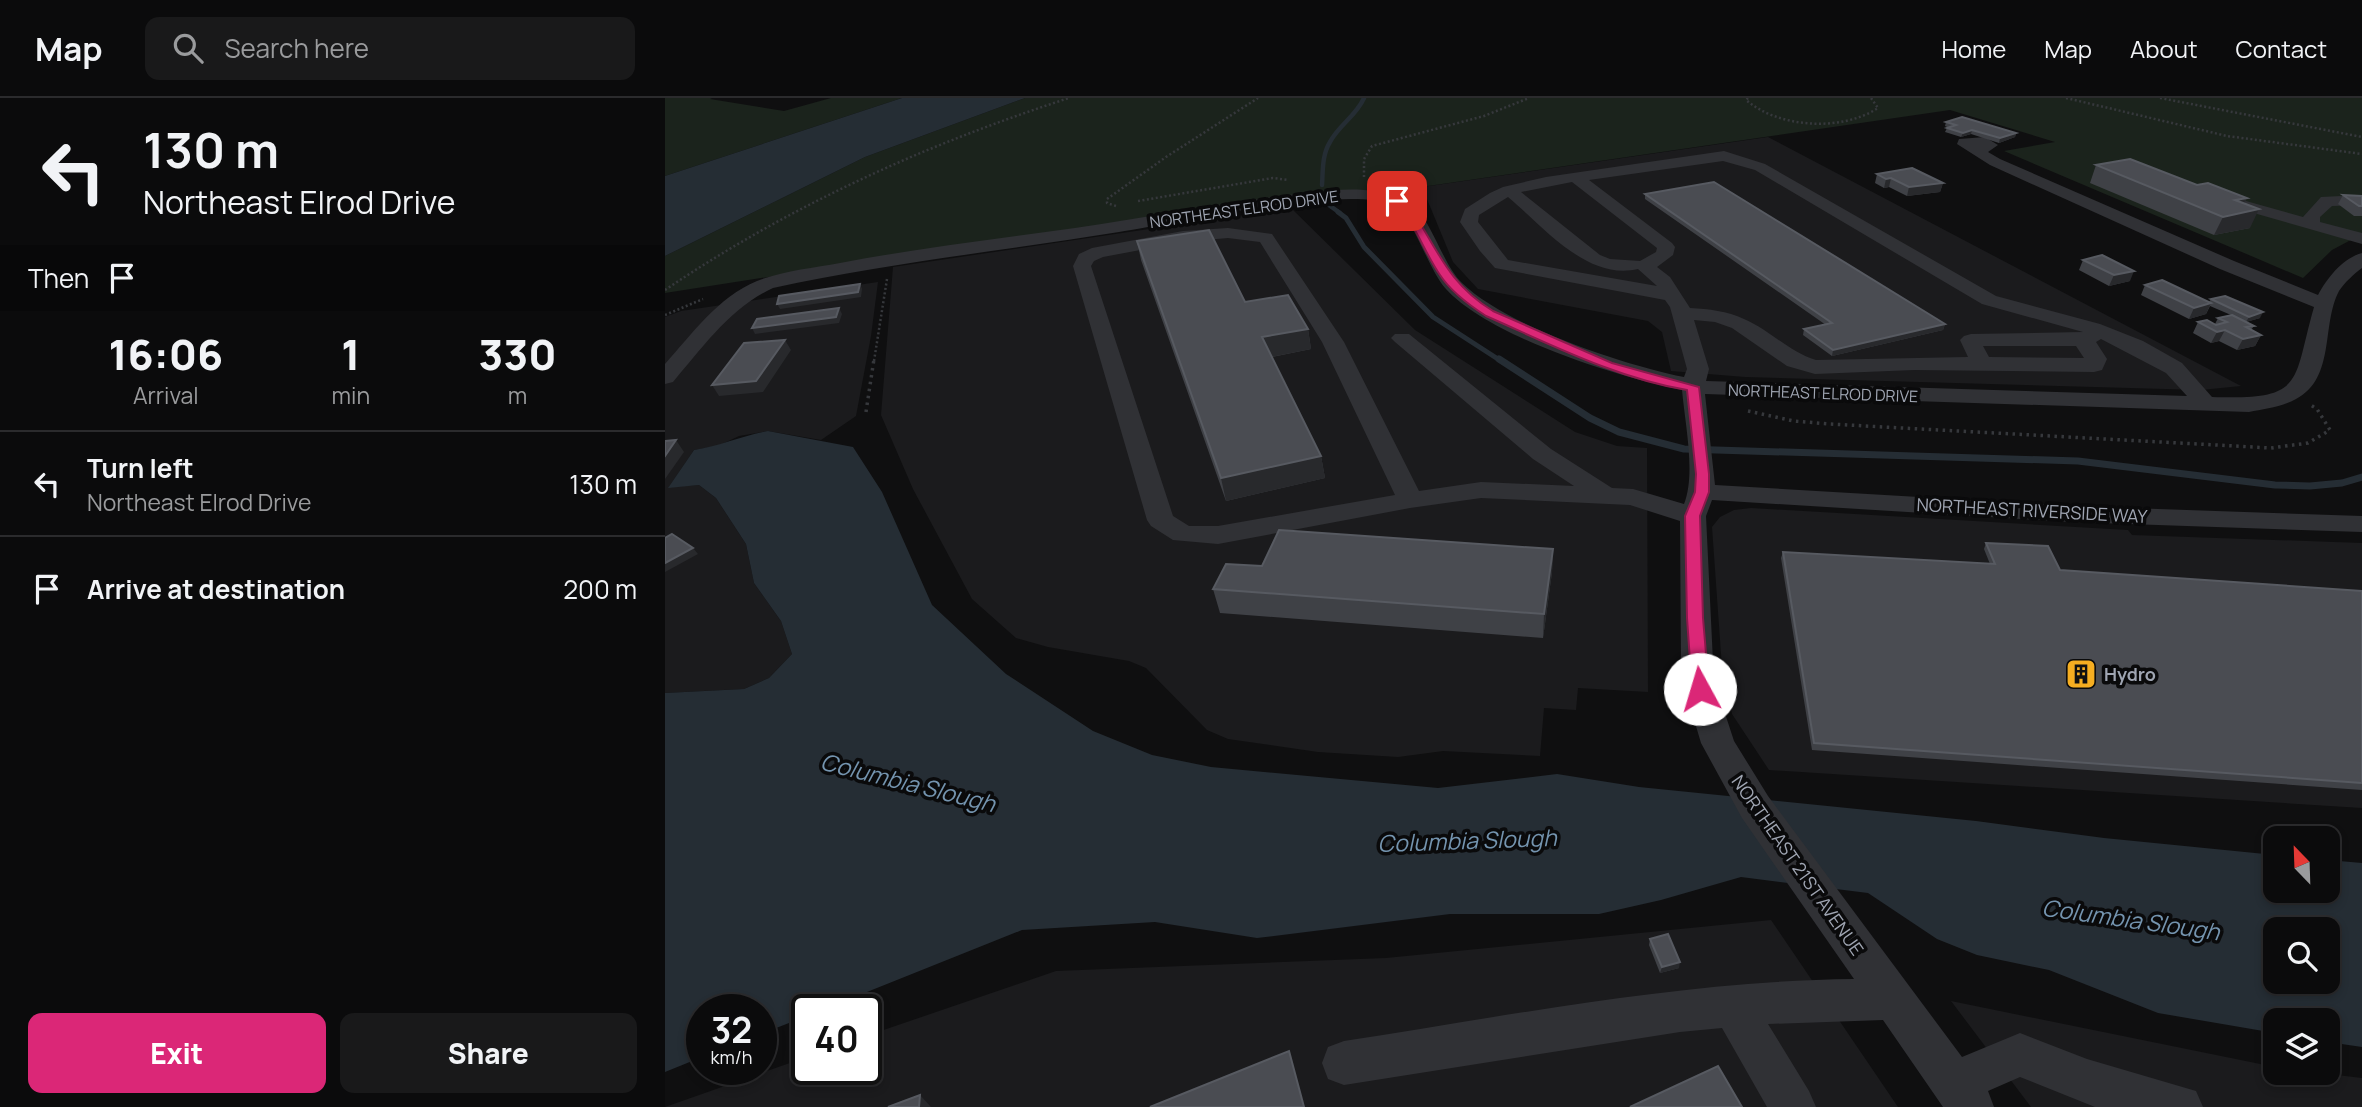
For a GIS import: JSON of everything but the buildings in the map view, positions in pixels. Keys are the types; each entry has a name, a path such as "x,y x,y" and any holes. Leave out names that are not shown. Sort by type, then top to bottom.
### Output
{"street":[{"path":"1977,151 2084,202 2324,304"},
{"path":"2092,335 2086,346 2096,359 2094,365 1914,363 1815,367 1795,361 1739,324 1718,316 1502,264 1469,222 1471,213 1509,190 1575,177 1724,156 1760,167 1989,300 2092,335 2136,346 2174,368 2206,404"},
{"path":"1509,190 1593,259 1607,265 1645,266 1664,255 1666,247 1575,177"},
{"path":"2206,194 2362,239"},
{"name":"NORTHEAST ELROD DRIVE","path":"665,377 734,303 749,290 767,284 891,261 1319,197 1377,196 1405,205 1445,275 1472,303 1608,366 1661,382 1722,390 2249,405 2290,394"},
{"path":"2311,225 2312,216 2327,201 2362,200"},
{"name":"NORTHEAST RIVERSIDE WAY","path":"1410,500 1333,342 1266,238 1254,233 1226,232 1098,252 1086,258 1082,266 1161,520 1183,534 1219,535 1410,500 1481,490 1633,497 1699,494 2071,514 2362,524"},
{"path":"2290,394 2311,369 2324,304 2336,282 2362,259"},
{"path":"1645,266 1663,281 1677,304"},
{"name":"NORTHEAST 21ST AVENUE","path":"1677,304 1698,369 1693,387 1697,412 1699,494 1697,662 1700,689 1710,723 1731,770 1749,799 1963,1095"},
{"path":"1402,338 1542,454 1606,495"},
{"path":"1343,1063 1680,1011 1889,992"},
{"path":"1733,1006 1793,1107"},
{"path":"1963,1095 2020,1055 2098,1094 2180,1107"}],"path":[{"path":"665,290 740,241 870,172 951,138 1069,98"},
{"path":"1120,206 1109,205 1107,199 1147,169 1258,98"},
{"path":"1358,185 1365,177 1364,159 1372,146 1484,116 1529,98"},
{"path":"1748,98 1746,100 1752,107 1762,112 1787,119 1829,123 1847,122 1871,115 1878,108 1871,98"},
{"path":"2066,98 2227,136 2362,155"},
{"path":"2161,98 2362,137"},
{"path":"1135,202 1273,178 1289,180 1297,185"},
{"path":"866,412 880,307 891,261"},
{"path":"665,315 712,295"},
{"path":"1744,410 1794,421 1829,424 2232,448 2293,448 2321,437 2330,430 2317,410 2290,394"}],"shaded area":[{"path":"665,98 712,98 710,99 784,111 831,98 902,98 665,176"},
{"path":"1025,98 2362,98 2362,234 2332,250 2303,278 2004,151 2055,142 1950,110 1387,192 1363,191 1122,222 665,293 665,256 865,157"},
{"path":"1768,137 2241,386 2201,390 1745,377 1671,371 1662,332 1648,321 1478,289 1453,262 1422,187"},
{"path":"1291,208 1415,330 1575,432 1617,446 1647,448 1648,692 1578,688 1576,710 1544,708 1540,756 1443,751 1398,757 1318,752 1228,739 1207,730 1146,668 1129,661 1048,647 1016,638 972,599 913,489 881,415 893,267"},
{"path":"878,282 856,416 821,440 768,431 739,436 718,446 694,450 669,487 699,485 716,498 746,544 754,583 781,621 792,654 769,678 744,689 665,693 665,317 681,311"},
{"name":"Hydro","path":"1751,508 2128,530 2132,535 2362,543 2362,808 1769,770 1732,714 1722,668 1712,527 1720,517 1734,510"},
{"path":"1771,920 1898,1107 665,1107 727,1085 777,1085 777,1068 791,1063 791,1085 882,1085 882,1031 1056,971 1386,958"},
{"path":"1951,1001 2263,1065 2263,1085 2340,1085 2340,1075 2362,1078 2362,1107 2031,1107"}],"water":[{"path":"902,98 1025,98 865,157 665,256 665,176"},
{"name":"Columbia Slough","path":"768,431 853,447 882,492 932,605 1006,674 1093,731 1152,755 1211,767 1438,788 1557,774 1639,787 2263,854 2263,903 2340,903 2340,861 2362,863 2362,1047 2340,1044 2340,1008 2263,1008 2263,1031 2158,1013 2049,970 1977,955 1937,939 1868,893 1741,877 1599,914 1450,914 1257,938 1155,922 1022,930 862,994 791,994 791,1022 777,1028 777,994 686,994 686,1063 665,1072 665,693 744,689 769,678 792,654 781,621 754,583 746,544 716,498 699,485 668,488 694,450"}],"waterway":[{"path":"1322,185 1327,147 1364,98"},
{"path":"1326,203 1340,213"},
{"path":"1338,212 1346,218 1364,247 1433,317 1501,361"},
{"path":"1499,359 1590,418 1619,432 1684,449 2078,461 2275,485 2310,486 2342,483 2362,477"}],"place":[{"name":"Hydro","path":"2081,674"}],"route":[{"path":"1397,201 1405,205 1411,214 1445,275 1472,303 1608,366 1661,382 1693,387 1702,474 1702,492 1693,516 1693,573 1700,689"}]}
